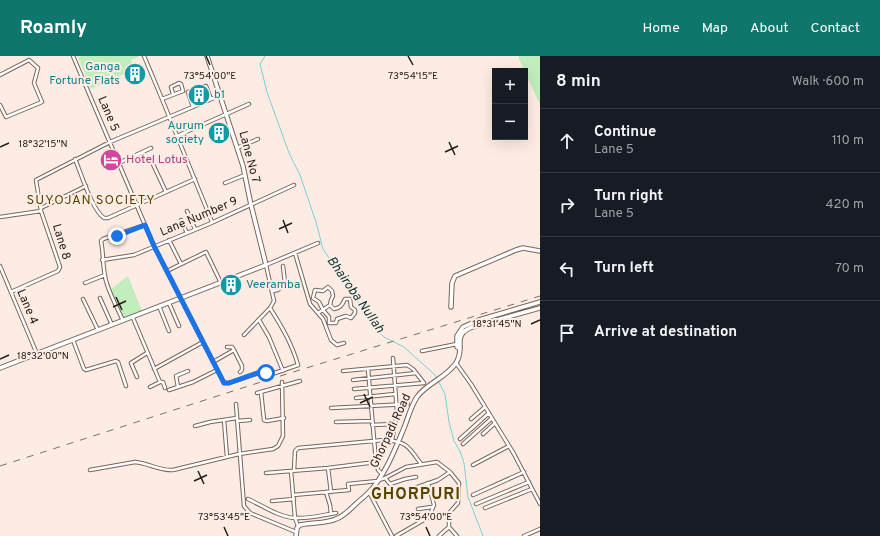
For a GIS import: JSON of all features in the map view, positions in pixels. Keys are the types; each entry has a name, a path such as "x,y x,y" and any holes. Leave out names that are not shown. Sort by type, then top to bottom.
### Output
{"main road":[{"name":"Lane No 7","path":"207,56 221,95 245,175 266,265"},
{"path":"451,307 452,283 455,276 516,250 523,248 540,251"},
{"path":"0,368 266,265"},
{"path":"460,349 457,347 457,336 461,332 495,318 540,305"},
{"path":"495,318 540,305"},
{"name":"Ghorpadi Road","path":"298,526 330,522 340,518 370,492 382,474 398,442 417,397 425,388 444,376 456,363 460,349 461,332"},
{"path":"296,534 298,526"}],"street":[{"name":"Lane 5","path":"73,56 154,246 222,381 226,383 260,372 272,374 283,371"},
{"path":"144,56 212,222"},
{"path":"0,75 28,60 38,68 34,83 42,102 6,117 0,105"},
{"path":"162,99 183,91 181,84 179,83 171,87 173,94"},
{"path":"194,107 188,92 206,86 212,99"},
{"name":"Lane 8","path":"11,292 59,269 60,265 41,210 36,180 110,142 221,95"},
{"path":"177,136 249,104"},
{"path":"237,148 258,139"},
{"path":"119,163 151,148"},
{"path":"75,159 98,213 104,218 108,218 195,179"},
{"path":"151,160 166,192"},
{"path":"225,182 245,175"},
{"path":"0,217 41,210 86,186"},
{"name":"Lane Number 9","path":"102,260 117,257 128,257 294,186"},
{"path":"186,211 195,229"},
{"path":"181,220 187,232"},
{"path":"123,321 107,284 102,260 102,240 145,225"},
{"path":"170,240 181,264"},
{"path":"244,335 270,308 274,301 266,265 318,244"},
{"path":"167,271 206,252 222,283"},
{"path":"295,253 310,304 323,319 333,342 337,345 344,343"},
{"name":"Lane 4","path":"0,266 37,354"},
{"path":"272,291 278,290 285,283 283,266"},
{"path":"85,283 105,275"},
{"path":"318,313 323,310 330,305 333,296 332,291 328,287 323,291 315,290 313,298 319,302 323,310 329,317 330,323 336,323 338,319 345,316 351,318 355,312 355,310 351,307 350,299 345,299 342,306 338,308 334,309 330,305"},
{"path":"100,298 112,325"},
{"path":"83,299 98,331"},
{"path":"168,302 180,326"},
{"path":"159,306 169,330"},
{"path":"259,320 269,337 283,371 298,365 294,350 270,308"},
{"path":"132,318 160,382 163,382 165,388"},
{"path":"73,340 84,369 86,370 116,361 118,362 126,386"},
{"path":"154,369 203,342"},
{"path":"422,351 457,344"},
{"path":"227,346 232,347 234,350 242,366 242,370 240,372"},
{"path":"213,362 234,350"},
{"path":"137,377 132,363 148,353"},
{"path":"392,440 397,413 393,358"},
{"path":"456,363 509,446 540,504"},
{"path":"343,371 407,365 413,369 424,383 354,389"},
{"path":"368,369 376,462 378,470 382,474"},
{"path":"169,390 193,382 217,370"},
{"path":"178,386 176,376 188,371"},
{"path":"353,380 416,373"},
{"path":"257,393 300,381"},
{"path":"150,387 160,382"},
{"path":"90,470 136,462 173,470 240,454 273,449 278,446 284,436 282,382"},
{"path":"261,392 264,420 267,421 284,418"},
{"path":"356,398 396,394"},
{"path":"236,404 245,508 250,513 296,534"},
{"path":"331,408 408,404"},
{"path":"471,420 485,407"},
{"path":"460,439 489,413"},
{"path":"463,444 492,418"},
{"path":"224,420 227,457"},
{"path":"195,426 224,420 250,420"},
{"path":"336,422 395,424"},
{"path":"483,434 494,423"},
{"path":"298,526 295,518 293,471 295,451 298,448 392,440 409,446 421,464"},
{"path":"473,465 509,446"},
{"path":"266,473 376,462"},
{"path":"293,495 349,490 348,484 378,481 400,469 437,462 450,472 456,479 459,488 458,504 448,513 449,527 457,536"},
{"path":"328,468 331,492"},
{"path":"409,490 438,480 450,472"},
{"path":"473,495 524,472"},
{"path":"385,478 390,484 405,478 416,477"},
{"path":"476,504 529,482"},
{"path":"396,536 429,517 434,503 428,483"},
{"path":"485,508 532,489"},
{"path":"326,492 331,514"},
{"path":"370,492 392,536"},
{"path":"248,499 284,516 295,518 336,513"},
{"path":"272,501 294,499"},
{"path":"418,509 432,507"},
{"path":"439,536 449,527"},
{"path":"524,536 540,529"}],"green space":[{"path":"519,56 540,56 540,105 528,78 528,68 523,68"},
{"path":"78,57 138,57 131,60 135,69 91,89"},
{"path":"128,276 142,311 120,320 108,291"}],"waterway":[{"name":"Bhairoba Nullah","path":"265,56 260,64 267,92 289,153 300,175 316,222 323,249 376,329 384,337 404,347 435,375 445,394 449,422 454,441 460,451 464,463 468,497 483,536"}],"railway":[{"path":"0,466 261,382 540,296"}],"place":[{"name":"Ganga Fortune Flats","path":"135,74"},
{"name":"b1","path":"199,95"},
{"name":"Aurum society","path":"219,133"},
{"name":"Hotel Lotus","path":"111,160"},
{"name":"Veeramba","path":"231,285"}],"district":[{"name":"SUYOJAN SOCIETY","path":"91,201"},
{"name":"GHORPURI","path":"416,495"}],"route":[{"path":"117,236 145,225 154,246 224,383 229,383 260,372 266,373"}]}
